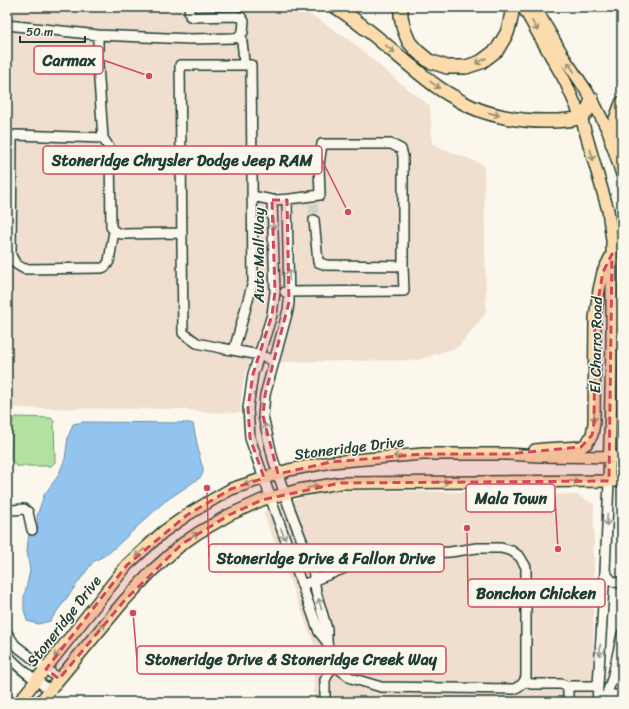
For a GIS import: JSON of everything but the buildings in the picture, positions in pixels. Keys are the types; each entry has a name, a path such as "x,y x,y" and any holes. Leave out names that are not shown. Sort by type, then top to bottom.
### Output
{"highway":[{"path":"336,7 365,28 438,88 463,103 487,113 512,118 540,121 562,121 581,117 588,109 592,100"},
{"path":"401,7 404,30 409,42 429,61 447,68 466,67 481,62 497,50 507,33 512,7"},
{"path":"612,143 616,119 622,103"}],"main road":[{"name":"El Charro Road","path":"523,7 565,81 581,117 608,210 612,240 612,342 609,481"},
{"path":"535,7 565,59 592,100 608,131 622,175"},
{"path":"508,454 544,448 581,447 587,443 592,435 594,423 595,318 598,290 603,272 612,254"},
{"name":"Stoneridge Drive","path":"19,702 127,565 163,532 186,515 226,492 289,470 331,462 423,454 508,454 622,457"},
{"path":"40,702 124,601 153,570 182,544 198,533 229,515 260,501 298,490 340,483 622,481"}],"street":[{"path":"189,7 190,16 241,17 244,21 243,32 241,35 244,65"},
{"path":"7,25 98,35 190,39 234,38 241,35"},
{"path":"98,35 98,65 103,138 110,149 111,227 116,233 123,234 182,233"},
{"path":"234,350 253,282 251,65 180,65 182,333 197,343 260,355 274,361"},
{"path":"103,138 13,136 11,255 17,266 25,269 102,268 107,265 109,261 114,231"},
{"path":"275,292 404,291 403,156 401,149 391,144 322,144 319,165 320,195 313,200 287,200"},
{"path":"252,196 272,200"},
{"name":"Auto Mall Way","path":"272,200 287,200 289,302 265,395 263,416 270,448 284,494 313,569 316,592 327,630 327,642 319,632 270,498 250,438 248,408 253,374 272,315 275,292 272,200"},
{"path":"314,220 318,262 326,265 403,266"},
{"name":"El Charro Road","path":"597,702 609,481"},
{"path":"12,510 24,509 28,512 32,530"},
{"path":"302,585 361,563 406,559 427,553 450,552 477,548 501,548 512,551 520,557 526,567 526,677 523,684 514,689 380,687 350,678 334,663 327,642"},
{"path":"605,571 609,578 615,583 622,583"},
{"path":"7,633 15,646 59,680"},
{"path":"605,699 612,680 622,634"},
{"path":"7,654 36,680 50,690"},
{"path":"325,702 325,680 334,663"},
{"path":"524,681 531,684 598,686"},
{"path":"566,686 568,689 568,702"},
{"path":"605,699 622,695"}],"highlighted area":[{"path":"272,200 287,200 289,302 265,395 263,416 278,474 331,462 423,454 508,454 581,447 592,435 594,423 595,318 603,272 612,254 609,481 340,483 262,500 229,515 182,544 124,601 59,679 46,669 127,565 187,515 231,489 264,478 250,438 248,408 253,374 272,315 275,292"}],"shaded area":[{"path":"7,7 296,7 318,19 352,42 430,106 432,144 484,165 486,313 458,347 418,360 280,362 294,304 295,258 293,192 269,192 271,294 269,313 263,332 246,371 242,389 240,413 204,412 183,409 7,408"},
{"path":"352,490 577,495 594,504 593,686 589,702 314,702 314,644 263,512 314,494"},
{"path":"622,661 622,699 614,699 617,679"}],"green space":[{"path":"16,417 51,418 54,421 55,462 51,466 16,466 11,460 12,422"}],"water":[{"path":"84,422 193,424 203,472 201,477 164,502 109,553 93,562 50,621 38,624 27,621 24,610 24,597 30,571 27,551 29,532 38,529 37,516 44,495 58,476 65,459 68,437 73,424"}],"tunnel":[{"path":"313,204 314,220"}],"place":[{"name":"Carmax","path":"149,76"},
{"name":"Stoneridge Chrysler Dodge Jeep RAM","path":"348,212"},
{"name":"Stoneridge Drive & Fallon Drive","path":"207,488"},
{"name":"Bonchon Chicken","path":"467,528"},
{"name":"Mala Town","path":"558,549"},
{"name":"Stoneridge Drive & Stoneridge Creek Way","path":"133,613"}]}
